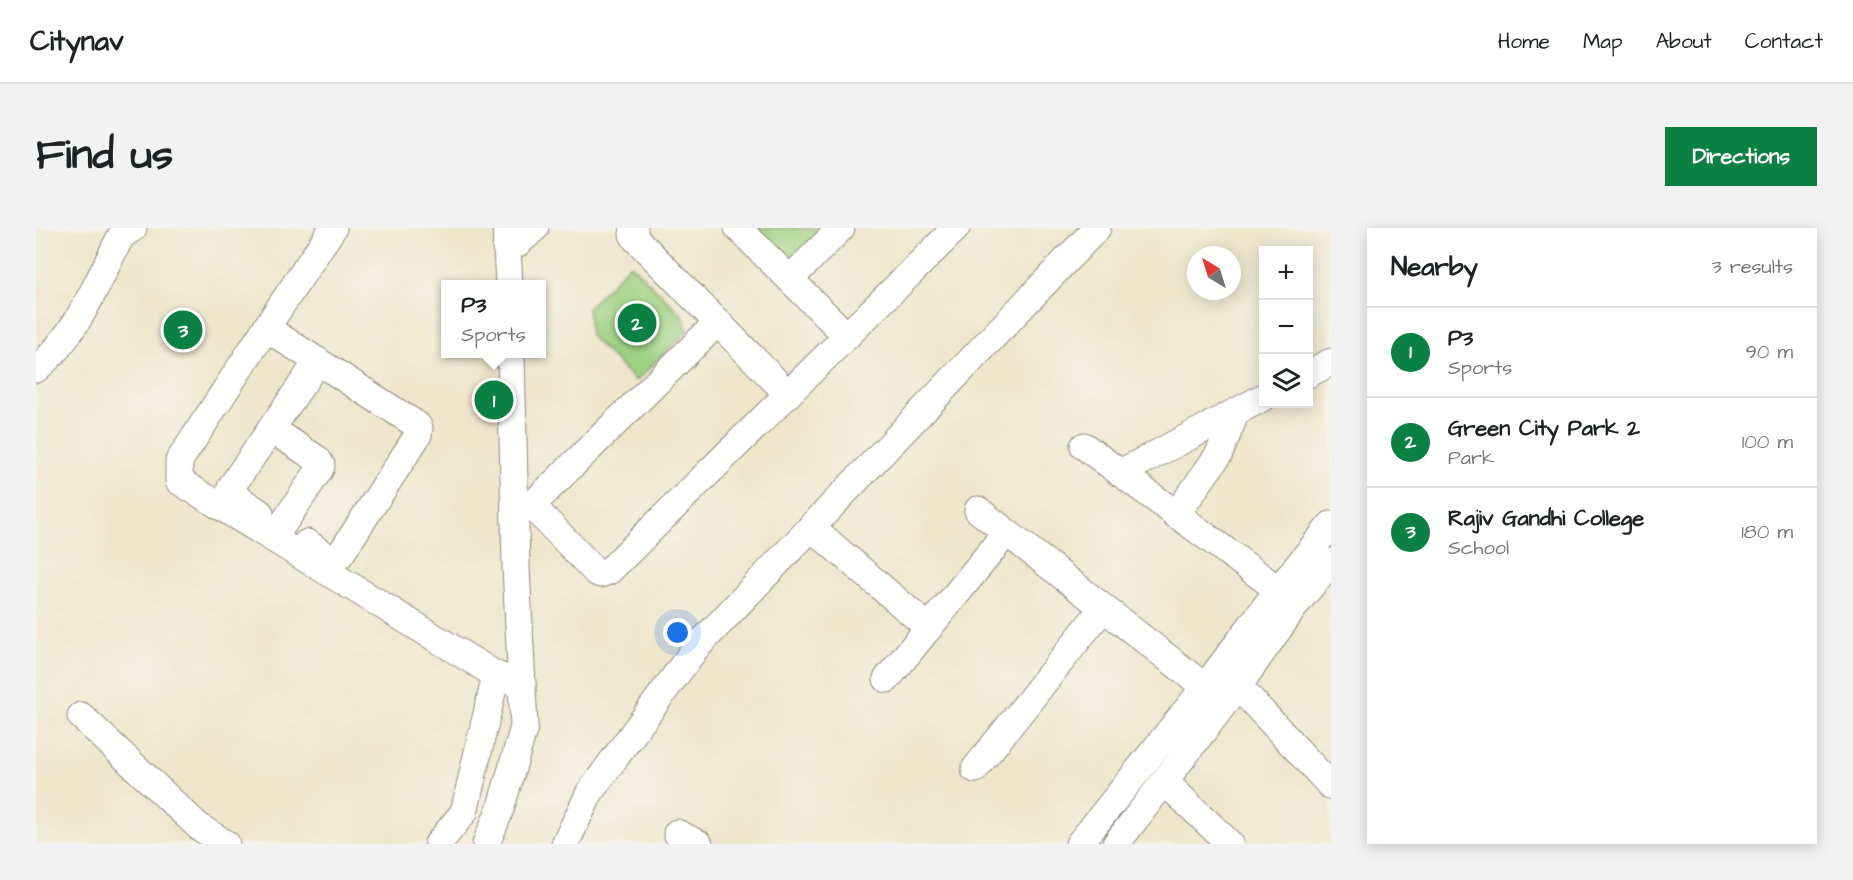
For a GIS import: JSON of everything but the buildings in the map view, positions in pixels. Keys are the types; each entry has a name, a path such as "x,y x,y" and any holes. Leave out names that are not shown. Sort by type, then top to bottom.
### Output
{"street":[{"path":"36,369 51,357 71,331 121,236 133,228"},
{"path":"333,228 179,461 179,481 496,675 522,684"},
{"path":"485,228 518,243 535,228"},
{"path":"634,228 633,234 636,239 788,394"},
{"path":"738,228 847,336"},
{"path":"790,279 841,228"},
{"path":"718,322 536,501 537,511 600,574 609,571 956,228"},
{"path":"565,844 590,792 695,649 1097,228"},
{"path":"506,238 509,280"},
{"path":"266,328 318,361 417,425 419,432 337,558 331,558 281,527 230,491 318,361"},
{"path":"486,844 500,810 524,728 516,567 511,358"},
{"path":"1313,371 1331,362"},
{"path":"1120,473 1259,399"},
{"path":"1176,515 1219,454 1236,412"},
{"path":"272,429 317,459 321,465 281,527"},
{"path":"1084,446 1287,596"},
{"path":"978,510 1103,608 1220,682 1331,786"},
{"path":"1079,844 1220,682 1287,596 1331,525"},
{"path":"811,527 928,628"},
{"path":"887,679 1006,533"},
{"path":"1287,596 1331,562"},
{"path":"975,769 1103,608"},
{"path":"438,844 464,812 496,675"},
{"path":"1116,844 1165,782 1220,682"},
{"path":"81,716 200,826 225,844"},
{"path":"1165,782 1230,844"}],"green space":[{"path":"755,228 826,228 783,271"},
{"path":"630,264 682,315 688,330 636,381 590,336 588,308"}],"place":[{"name":"Green City Park 2","path":"637,323"},
{"name":"Rajiv Gandhi College","path":"183,330"},
{"name":"P3","path":"494,400"}]}
